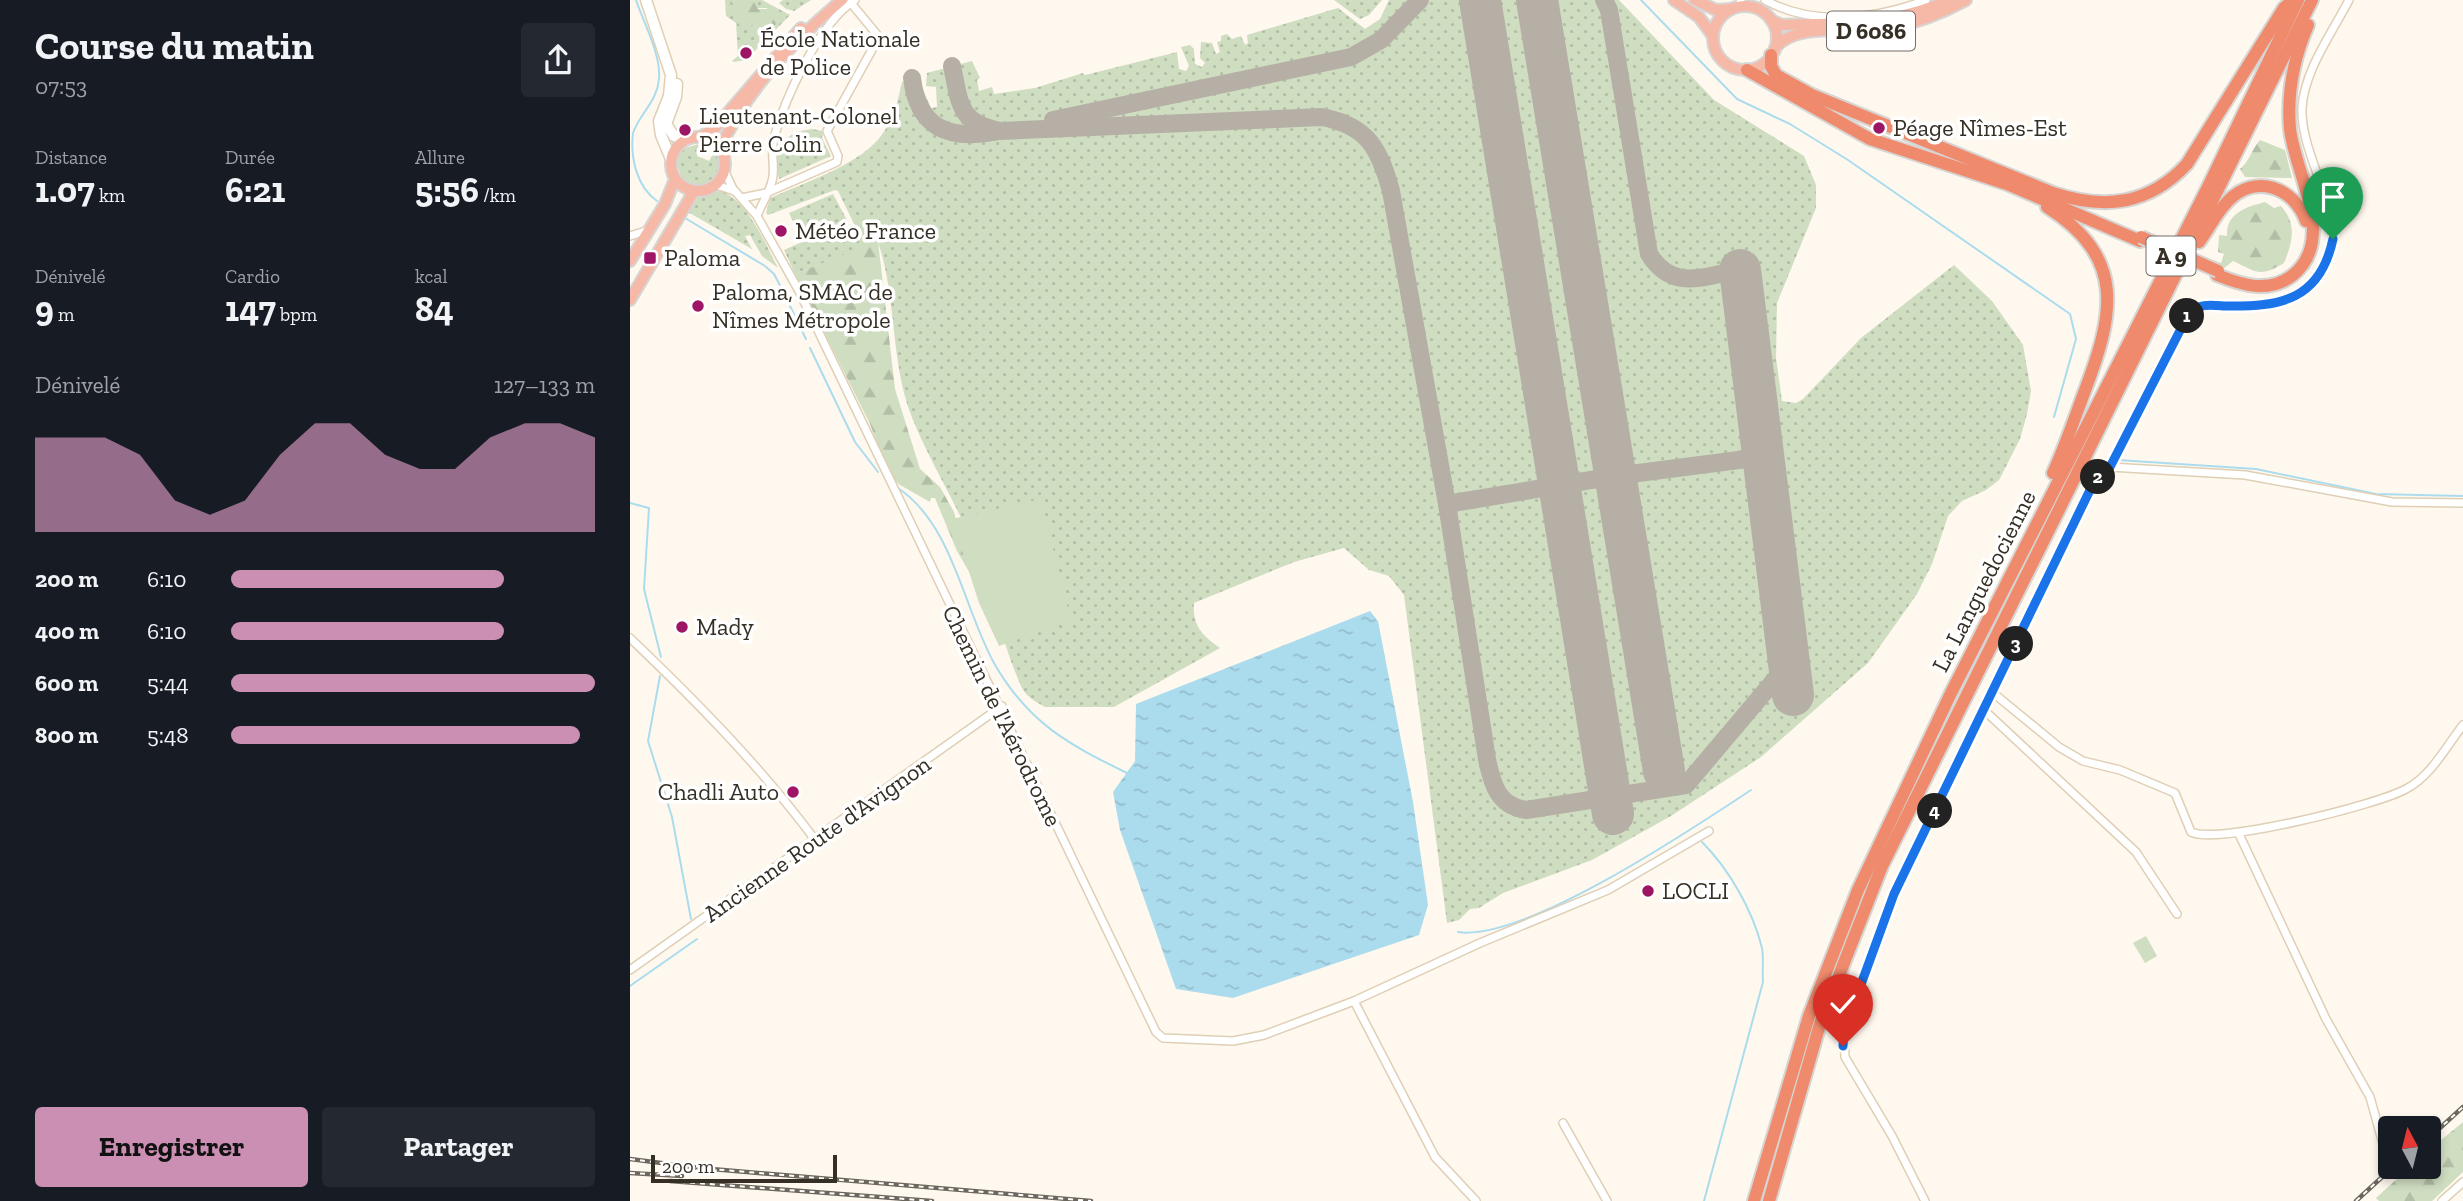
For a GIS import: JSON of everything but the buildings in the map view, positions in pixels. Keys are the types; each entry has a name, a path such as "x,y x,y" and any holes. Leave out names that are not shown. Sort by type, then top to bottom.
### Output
{"highway":[{"path":"1747,70 1870,139 1979,170 2053,193 2087,202 2116,204 2147,196 2166,184 2187,164 2284,8 2303,2 2308,24 2292,77 2290,112 2296,161 2312,221 2310,252 2295,273 2276,284 2260,287 2218,273 2032,194 1979,170 1796,87 1773,72 1773,52"},
{"name":"La Languedocienne","path":"1769,1201 1820,1024 1869,896 1937,753 2238,153 2303,2"},
{"name":"La Languedocienne","path":"1754,1201 1794,1062 1845,921 1925,748 2043,510 2303,2"},
{"path":"1979,170 2071,224 2094,248 2106,275 2109,306 2103,341 2046,489 2043,510"},
{"path":"2187,250 2200,241 2228,200 2248,188 2279,189 2298,203 2307,223 2307,236 2302,255 2293,267 2276,278 2262,281 2218,273"}],"main road":[{"path":"831,0 769,62 714,129 699,137 685,140 676,148 671,159 675,179 684,188 694,191 716,185 724,170 720,149 737,115 764,79 849,1"},
{"path":"1674,0 1699,17 1713,36"},
{"path":"1695,0 1716,10 1736,6 1757,9 1771,20 1776,34 1773,52 1758,67 1747,70 1738,69 1722,61 1713,45 1718,20 1736,6"},
{"name":"D 6086","path":"1771,20 1782,25 1866,23 1902,17 1949,0"},
{"name":"D 6086","path":"1773,52 1785,38 1801,32 1858,32 1891,28 1931,16 1966,0"},
{"path":"699,137 720,149"},
{"path":"631,258 649,230 675,179"},
{"path":"630,300 694,191"}],"street":[{"path":"648,0 677,81 676,97 666,124 674,136 685,140"},
{"path":"648,0 671,75 669,96 659,125 671,159"},
{"path":"1765,0 1782,9 1848,17 1879,14 1926,0"},
{"path":"1925,1201 1892,1136 1845,1057 1844,1031 1867,965 1894,894 2090,490 2101,473 2110,467 2192,310 2203,305 2266,305 2290,299 2309,288 2326,263 2333,227 2306,135 2302,108 2309,80 2348,0"},
{"path":"742,198 766,193 838,160 827,131 879,37 849,1 813,49 798,80 775,134 771,152 773,180 766,193 757,216"},
{"name":"Chemin de l'Aérodrome","path":"724,170 735,191 757,216 810,313 947,603 1002,706 1156,1032 1163,1038 1233,1041 1264,1035 1354,1001"},
{"name":"Chemin de l'Aérodrome","path":"716,185 735,191"},
{"path":"630,236 649,230"},
{"path":"2110,467 2245,475 2392,502 2463,503"},
{"path":"630,638 710,717 792,808 816,841"},
{"path":"1992,692 2059,747 2083,761 2120,770 2175,793 2191,832 2200,836 2239,834 2291,823 2405,790 2425,777 2463,725"},
{"name":"Ancienne Route d'Avignon","path":"630,970 816,841 1002,706"},
{"path":"1984,710 2136,852 2176,914"},
{"path":"1476,1201 1435,1157 1354,1001 1480,943 1608,890 1709,831"},
{"path":"2239,834 2326,1019 2370,1097 2378,1126"},
{"path":"1563,1123 1607,1201"},
{"path":"2441,1201 2463,1182"}],"green space":[{"path":"725,0 735,0 733,2 740,24 768,30 767,8 757,8 753,0 762,0 790,15 746,60 734,62 732,61 738,56 736,23 726,16"},
{"path":"753,0 758,9 771,9 779,16 779,22 768,30 749,24 739,25 732,2"},
{"path":"783,0 811,0 794,11 779,3"},
{"path":"1334,0 1382,0 1369,15 1360,19"},
{"path":"1389,0 1619,0 1714,100 1804,156 1816,185 1816,208 1777,303 1776,358 1782,401 1796,403 1803,399 1861,338 1954,265 1992,301 2023,345 2031,391 2020,439 1999,480 1986,490 1962,501 1948,516 1932,564 1917,594 1868,663 1761,757 1671,816 1592,860 1503,893 1479,908 1470,909 1459,920 1447,923 1404,595 1389,576 1369,570 1344,548 1294,562 1194,603 1195,618 1200,630 1220,648 1114,707 1045,707 1038,703 1028,696 1021,686 973,545 911,415 904,394 888,285 878,242 795,274 784,250 802,242 789,213 833,194 856,237 863,234 860,229 857,230 838,191 835,190 768,215 766,213 770,198 831,172 874,144 890,121 902,82 918,78 931,108 937,107 936,87 926,86 927,73 972,61 980,78 977,80 979,91 992,87 994,94 1035,88 1083,73 1085,75 1177,52 1179,69 1186,71 1189,66 1181,47 1190,45 1194,49 1195,64 1202,67 1205,63 1200,58 1201,42 1212,43 1216,54 1220,52 1217,42 1221,41 1221,36 1227,34 1232,39 1241,36 1245,45 1248,43 1247,35 1338,8 1365,29 1380,19"},
{"path":"812,129 823,131 822,138 831,156 779,179 773,149 795,132"},
{"path":"2260,140 2285,150 2292,178 2245,177 2240,169"},
{"path":"702,143 697,156 709,161 715,150 719,167 713,180 707,184 692,185 683,181 676,161 682,149"},
{"path":"719,191 729,195 746,211 778,268 762,256 750,235 745,236 752,249 688,212 694,199"},
{"path":"2265,202 2274,208 2281,206 2289,219 2292,233 2284,263 2263,272 2233,261 2223,269 2212,265 2213,260 2221,263 2224,254 2218,252 2219,235 2227,236 2234,216 2244,209"},
{"path":"878,241 895,389 920,469 940,487 954,512 972,577 957,551 935,498 931,498 930,502 900,485 889,475 870,424 795,274"},
{"path":"1041,499 1071,620 999,646 979,603 952,519"},
{"path":"2146,936 2157,956 2145,963 2133,943"},
{"path":"2463,1122 2463,1172 2432,1201 2379,1201 2376,1198 2396,1180 2441,1180 2441,1140"}],"water":[{"path":"1370,611 1378,621 1413,802 1428,905 1419,935 1233,998 1176,989 1120,830 1113,792 1135,761 1136,704"}],"waterway":[{"path":"636,0 655,49 659,79 652,101 633,133 634,162 644,188 657,201"},
{"path":"1641,0 1737,99 1790,124 1848,160 2070,314 2076,339 2054,417"},
{"path":"685,218 765,266 774,274 785,295"},
{"path":"789,304 806,339"},
{"path":"810,348 855,442 878,472"},
{"path":"2118,460 2256,469 2376,494 2463,496"},
{"path":"898,488 917,504 932,523 955,568 983,641 1007,684 1035,717 1051,730 1127,773"},
{"path":"630,503 649,508 644,589 661,657"},
{"path":"660,676 648,741 672,817 691,919"},
{"path":"1458,932 1487,930 1523,920 1564,902 1650,855 1751,790"},
{"path":"1702,842 1722,865 1746,905 1758,934 1763,961 1763,982 1704,1201"},
{"path":"630,986 697,939"}],"taxiway":[{"path":"1053,120 1351,57 1381,40 1420,0"},
{"path":"1604,0 1609,10 1649,254 1658,266 1678,277 1701,278 1740,270"},
{"path":"952,66 960,101 969,117 976,123 1001,131 1322,117 1350,126 1369,141 1382,163 1391,191 1447,504 1487,759 1494,785 1509,804 1526,810 1686,785 1789,663"},
{"path":"912,78 921,109 938,127 963,134 994,132"},
{"path":"1447,504 1615,476 1762,457"}],"runway":[{"path":"1480,0 1613,814"},
{"path":"1537,0 1664,771"},
{"path":"1740,270 1793,695"}],"railway":[{"path":"2441,1127 2463,1107"},
{"path":"630,1159 700,1168 1091,1201"},
{"path":"630,1173 682,1176"},
{"path":"2356,1201 2379,1180"},
{"path":"670,1181 932,1201"}],"place":[{"name":"École Nationale de Police","path":"746,53"},
{"name":"Péage Nîmes-Est","path":"1879,128"},
{"name":"Lieutenant-Colonel Pierre Colin","path":"685,130"},
{"name":"Météo France","path":"781,231"},
{"name":"Paloma","path":"650,258"},
{"name":"Paloma, SMAC de Nîmes Métropole","path":"698,306"},
{"name":"Mady","path":"682,627"},
{"name":"Chadli Auto","path":"793,792"},
{"name":"LOCLI","path":"1648,891"}],"route":[{"path":"1843,1046 1844,1031 1894,894 2090,490 2101,473 2110,467 2189,313 2197,306 2203,305 2266,305 2297,295 2309,288 2318,277 2326,263 2333,239"}]}
